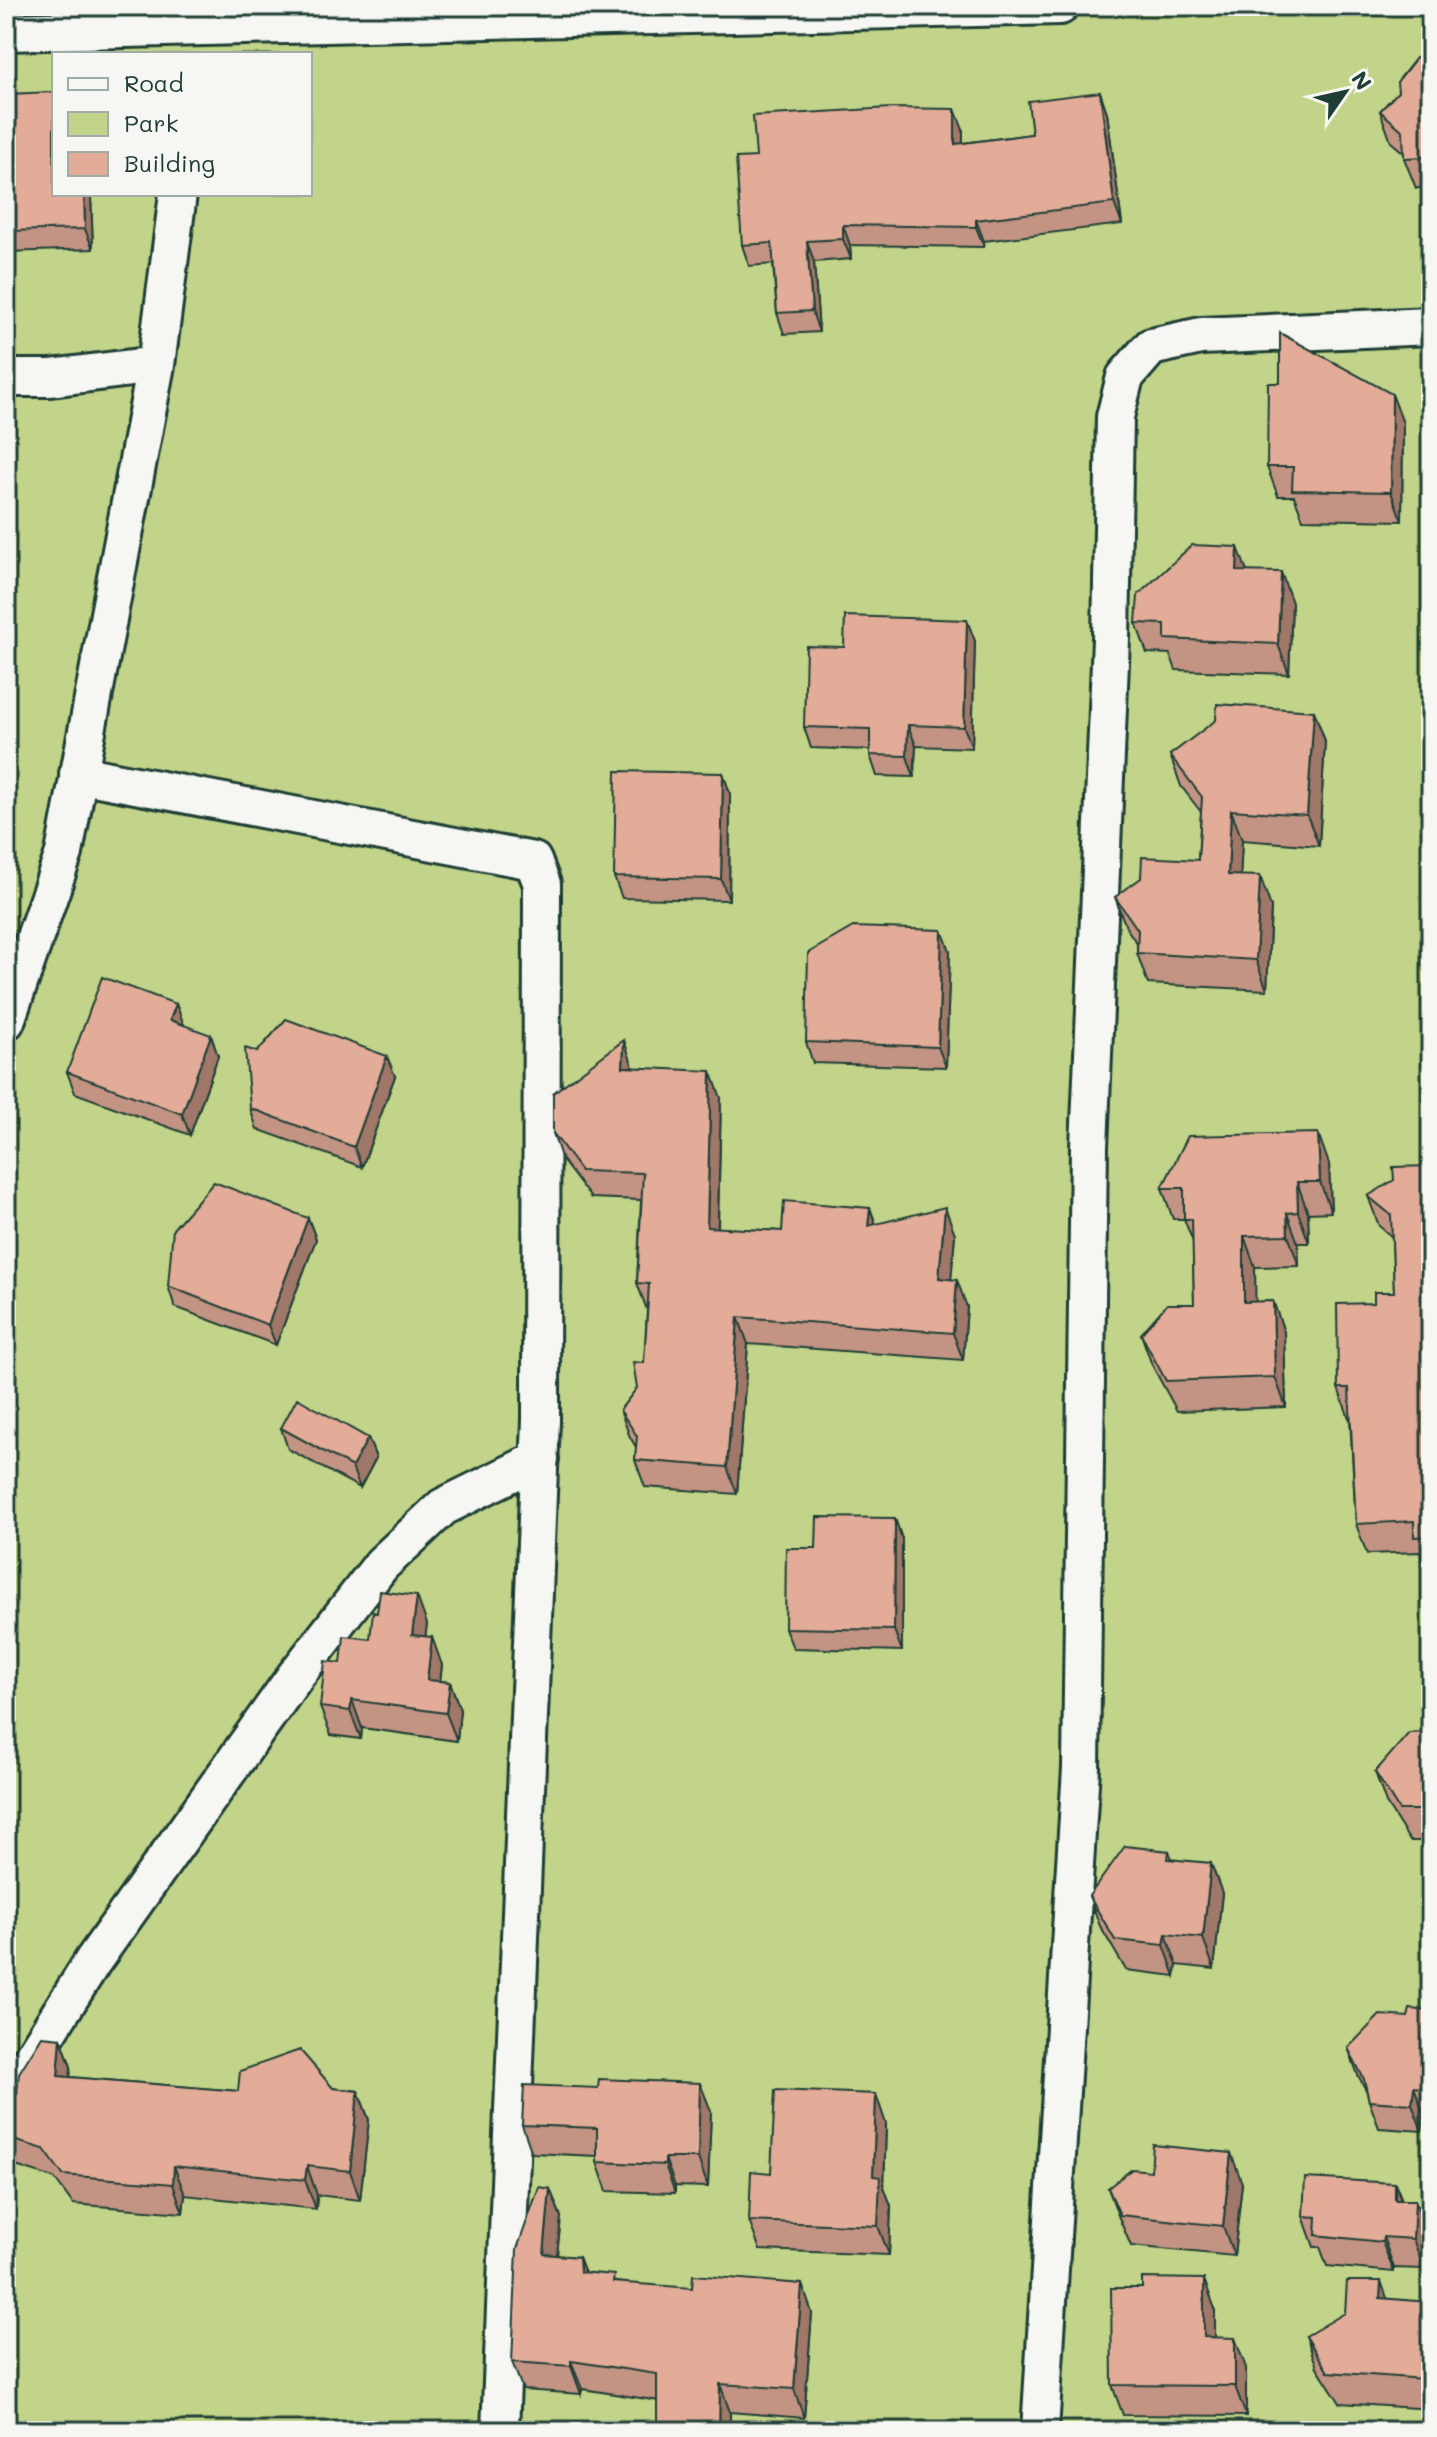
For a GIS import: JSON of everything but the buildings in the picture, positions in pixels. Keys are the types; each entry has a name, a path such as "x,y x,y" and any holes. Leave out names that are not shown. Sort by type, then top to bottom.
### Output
{"street":[{"path":"6,32 198,40 686,10 1060,6"},
{"path":"6,1021 64,853 156,365 178,196"},
{"path":"1040,2431 1081,1768 1089,1147 1111,639 1115,417 1125,377 1151,347 1201,336 1431,326"},
{"path":"6,378 50,378 156,365"},
{"path":"78,774 533,861 542,884 540,1459 500,2431"},
{"path":"6,2099 93,1961 296,1675 382,1564 443,1507 540,1459"}],"green space":[{"path":"6,6 1431,6 1431,2431 6,2431"}]}
